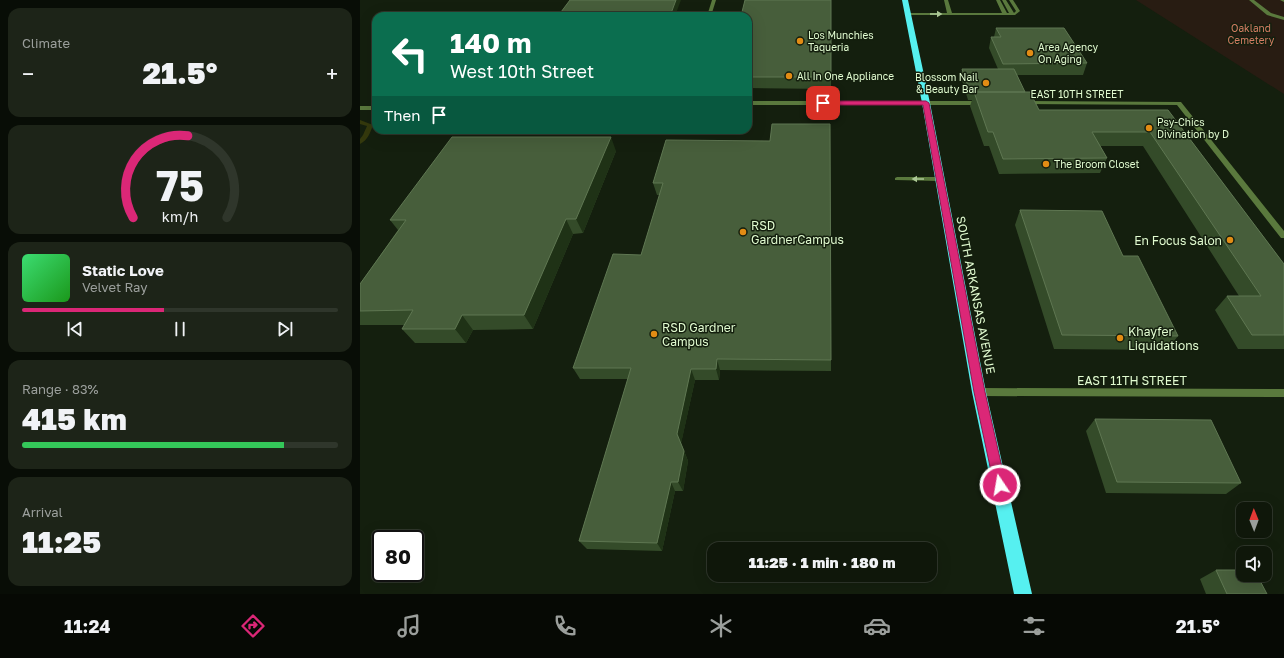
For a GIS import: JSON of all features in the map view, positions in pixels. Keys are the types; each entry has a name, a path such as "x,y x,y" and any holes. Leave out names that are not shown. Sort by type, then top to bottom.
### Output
{"highway":[{"name":"SOUTH ARKANSAS AVENUE","path":"905,0 926,103 980,392 1023,594"}],"street":[{"path":"710,12 714,0"},
{"path":"946,0 950,14"},
{"path":"998,0 1005,14"},
{"path":"1004,0 1012,14"},
{"path":"908,14 1015,14 1018,11 1011,0"},
{"path":"1251,0 1268,14 1284,19"},
{"path":"752,103 989,103"},
{"name":"EAST 10TH STREET","path":"1021,103 1179,103 1284,236"},
{"path":"360,108 372,108"},
{"path":"896,179 940,179"},
{"name":"EAST 11TH STREET","path":"980,392 1284,393"}],"green space":[{"name":"Oakland Cemetery","path":"1136,0 1284,0 1284,94"}],"building":[{"path":"570,0 676,0 672,12 561,12"},
{"path":"745,0 831,0 831,77 752,77 752,12 742,12"},
{"name":"Area Agency On Aging","path":"996,28 1064,28 1087,63 1003,64 991,37 1001,37"},
{"path":"962,69 1014,69 1025,92 970,92"},
{"path":"974,92 1030,92 1039,110 1168,110 1284,264 1284,335 1252,335 1227,296 1261,296 1150,132 1092,132 1107,158 1003,159 993,132 988,132"},
{"name":"RSD GardnerCampus","path":"772,124 830,124 831,360 717,359 716,369 691,369 677,434 684,451 678,482 671,482 657,543 579,541 631,368 573,368 613,254 641,255 663,183 653,183 666,140 770,141"},
{"path":"452,137 611,137 576,219 566,219 524,315 462,315 455,329 402,329 413,310 360,311 360,284 406,220 390,220"},
{"path":"1020,210 1102,211 1123,256 1138,256 1178,336 1062,335"},
{"path":"1095,419 1211,420 1241,483 1117,482"},
{"path":"1216,570 1236,570 1236,582 1261,582 1267,594 1227,594"}],"waterway":[{"path":"360,122 370,125 366,136 360,142"}],"place":[{"name":"Los Munchies Taqueria","path":"800,41"},
{"name":"Area Agency On Aging","path":"1030,53"},
{"name":"All In One Appliance","path":"789,76"},
{"name":"Blossom Nail & Beauty Bar","path":"986,83"},
{"name":"Psy-Chics Divination by D","path":"1149,128"},
{"name":"The Broom Closet","path":"1046,164"},
{"name":"RSD GardnerCampus","path":"743,232"},
{"name":"En Focus Salon","path":"1230,240"},
{"name":"RSD Gardner Campus","path":"654,334"},
{"name":"Khayfer Liquidations","path":"1120,338"}],"route":[{"path":"823,103 926,103 980,392 1000,485"}]}
